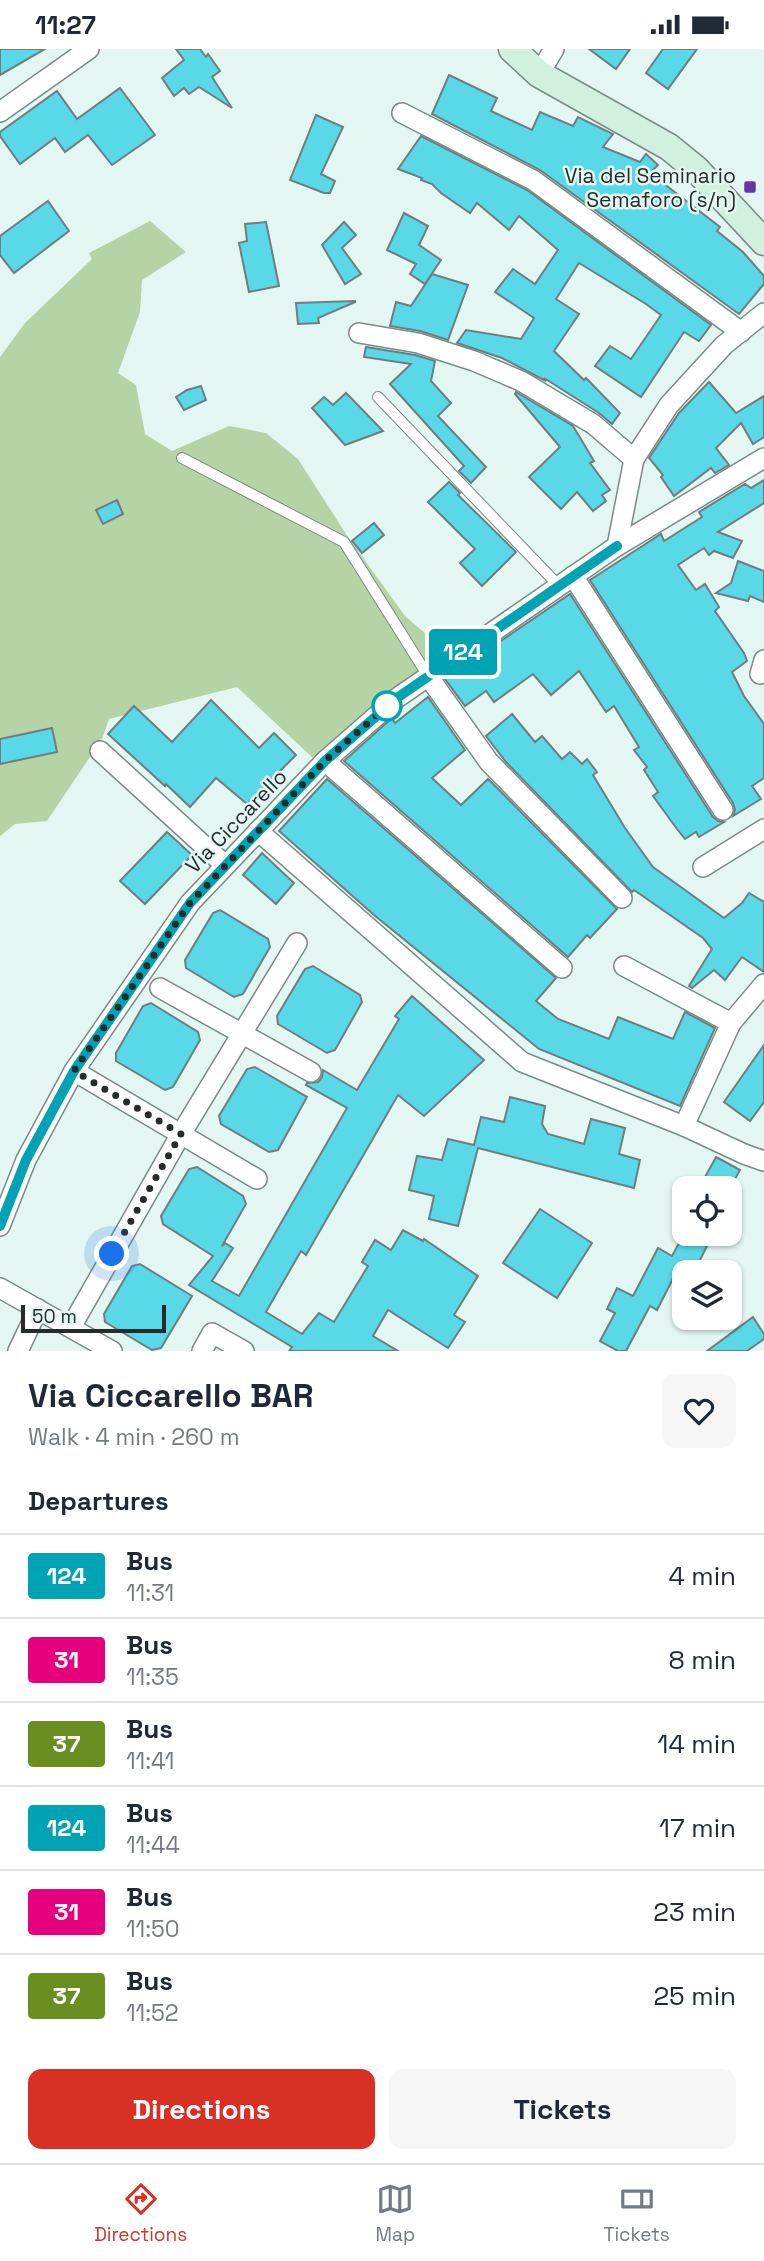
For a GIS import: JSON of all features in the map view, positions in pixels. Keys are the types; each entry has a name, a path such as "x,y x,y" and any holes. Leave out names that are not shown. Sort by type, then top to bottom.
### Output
{"main road":[{"path":"512,49 539,74 669,147 696,169 764,242"}],"street":[{"path":"0,112 89,49"},
{"path":"539,74 554,49"},
{"path":"402,113 533,180 741,332"},
{"path":"617,546 634,459 669,405 724,345 764,313"},
{"path":"359,333 418,343 474,361 521,381 593,424 634,459"},
{"name":"Via Ciccarello","path":"0,1226 26,1160 74,1071 190,903 325,761 397,698 428,676 617,546 764,458"},
{"path":"566,581 723,810"},
{"path":"428,676 489,762 622,898"},
{"path":"100,751 225,865"},
{"path":"325,761 562,968"},
{"path":"703,867 764,829"},
{"path":"258,831 522,1062 684,1126 764,1161"},
{"path":"71,1327 181,1134 296,943"},
{"path":"624,966 731,1023"},
{"path":"684,1126 731,1023 764,984"},
{"path":"160,988 311,1072"},
{"path":"74,1071 257,1179"},
{"path":"0,1289 112,1351"},
{"path":"18,1351 38,1309"},
{"path":"202,1351 212,1333 244,1351"}],"lane":[{"path":"378,397 566,581"},
{"path":"182,458 344,542 428,676"}],"green space":[{"path":"150,221 186,252 142,280 140,312 118,373 136,385 145,434 172,451 229,426 266,433 298,459 346,534 405,616 425,633 465,630 453,648 314,759 237,687 109,719 102,739 47,821 15,824 0,836 0,357 25,323 92,259 89,253"}],"building":[{"path":"0,49 45,49 0,75"},
{"path":"176,49 200,49 206,57 208,54 220,71 212,77 232,108 199,87 189,94 184,88 174,96 162,78 184,60"},
{"path":"589,49 630,49 616,69"},
{"path":"663,49 697,49 668,89 646,73"},
{"path":"449,75 497,98 491,111 532,130 540,112 573,126 578,117 613,134 603,147 640,162 646,154 658,165 650,173 720,227 717,231 743,252 764,276 764,284 739,314 540,170 432,114"},
{"path":"120,88 155,135 112,165 88,135 65,152 55,138 20,164 0,136 0,132 57,91 77,119"},
{"path":"316,115 343,127 321,174 335,181 330,193 290,180"},
{"path":"421,136 527,190 711,325 699,341 684,332 641,397 595,366 610,346 631,359 661,315 579,263 556,299 579,314 554,351 584,380 586,378 620,413 612,424 544,378 546,381 502,358 457,343 466,330 521,339 534,318 495,292 513,269 535,284 558,250 519,216 509,230 477,203 470,213 432,184 398,169"},
{"path":"48,201 69,231 14,273 0,255 0,236"},
{"path":"404,213 428,226 419,245 441,260 425,284 410,274 416,264 387,250"},
{"path":"266,222 279,286 249,292 239,243 247,241 245,224"},
{"path":"344,222 356,235 342,248 361,274 345,284 322,245"},
{"path":"432,274 468,285 448,340 420,331 390,326 396,302 411,306"},
{"path":"355,301 318,318 319,323 298,324 296,303"},
{"path":"366,347 435,361 431,381 451,403 438,416 486,467 471,483 459,471 464,466 390,384 411,364 364,357"},
{"path":"709,382 736,413 764,396 764,437 753,444 741,423 716,448 729,465 715,473 711,468 674,496 661,477 663,475 649,458 679,413"},
{"path":"201,386 206,400 184,410 176,397"},
{"path":"516,392 573,426 594,461 590,463 610,490 602,495 606,501 593,511 577,492 561,509 529,477 560,447"},
{"path":"346,393 383,431 345,445 312,408 324,397 333,405"},
{"path":"764,480 764,503 718,532 742,541 733,558 714,551 709,555 704,548 678,565 696,590 705,584 719,607 715,611 744,653 747,661 732,672 744,696 764,724 764,778 752,786 761,799 733,816 733,803 590,580 661,534 664,541 702,517 699,512 745,484 751,488"},
{"path":"449,482 460,493 458,495 516,552 482,586 460,563 475,549 428,502"},
{"path":"117,500 123,514 103,524 96,510"},
{"path":"374,523 384,535 362,553 352,541"},
{"path":"738,561 764,571 764,602 750,596 748,601 716,593 731,583"},
{"path":"570,594 713,817 724,822 699,837 696,832 685,839 653,796 658,792 644,770 647,767 634,750 639,747 614,706 606,712 579,671 551,695 533,674 494,702 486,691 465,706 445,679"},
{"path":"428,697 465,750 432,778 461,805 488,779 617,909 590,938 587,935 568,957 344,761 392,718 395,723"},
{"path":"211,700 259,748 274,733 296,755 247,804 216,778 190,807 108,734 134,706 172,742"},
{"path":"512,714 535,742 542,736 562,759 570,752 582,764 587,759 597,772 593,775 625,828 653,867 724,918 742,903 749,893 764,902 764,972 742,957 725,980 714,970 692,988 689,986 712,949 703,938 634,890 632,892 506,762 486,736"},
{"path":"52,728 57,752 0,764 0,739"},
{"path":"327,779 556,978 536,1001 558,1019 609,1039 618,1017 673,1039 685,1012 715,1028 680,1106 539,1049 374,915 279,831"},
{"path":"167,832 192,855 145,904 120,881"},
{"path":"262,853 294,883 276,904 243,875"},
{"path":"220,910 268,939 270,947 243,994 234,997 186,968 185,960 213,913"},
{"path":"313,966 360,995 362,1002 335,1050 327,1053 278,1024 277,1016 305,969"},
{"path":"412,996 484,1060 424,1116 398,1095 306,1255 301,1251 266,1312 302,1334 319,1313 334,1322 368,1266 362,1262 375,1240 391,1250 403,1230 423,1241 424,1239 478,1276 454,1315 465,1322 448,1348 388,1310 373,1336 398,1351 289,1351 292,1347 189,1285 213,1256 163,1224 161,1216 189,1169 197,1167 243,1196 246,1204 222,1246 225,1243 233,1248 212,1281 239,1296 347,1108 306,1085 307,1083 318,1082 323,1070 357,1090 399,1019 395,1016"},
{"path":"151,1003 198,1032 200,1040 173,1087 165,1090 116,1061 116,1053 143,1006"},
{"path":"764,1045 764,1102 750,1121 724,1102"},
{"path":"255,1067 307,1097 278,1150 269,1152 221,1124 219,1116 247,1069"},
{"path":"510,1097 545,1106 542,1124 548,1134 584,1144 591,1119 625,1128 619,1154 640,1160 634,1188 478,1148 458,1226 429,1219 434,1196 409,1190 417,1156 442,1160 448,1139 474,1145 481,1117 504,1122"},
{"path":"716,1157 740,1170 737,1176 706,1176"},
{"path":"540,1209 592,1243 557,1298 503,1263"},
{"path":"677,1246 707,1246 700,1260 672,1260 672,1281 657,1310 650,1306 626,1351 618,1351 600,1341 615,1313 607,1309 617,1288 633,1296 658,1248 672,1256"},
{"path":"140,1264 192,1296 161,1348 152,1350 105,1322 104,1314 132,1266"},
{"path":"753,1317 764,1334 764,1339 747,1351 707,1351 735,1330 742,1330 742,1325"}],"bus line":[{"name":"124","path":"0,1226 26,1160 74,1071 190,903 325,761 397,698 617,546"}],"place":[{"name":"Via del Seminario Semaforo (s/n)","path":"750,187"}],"route":[{"path":"112,1254 181,1134 74,1071 190,903 325,761 387,706"}]}
